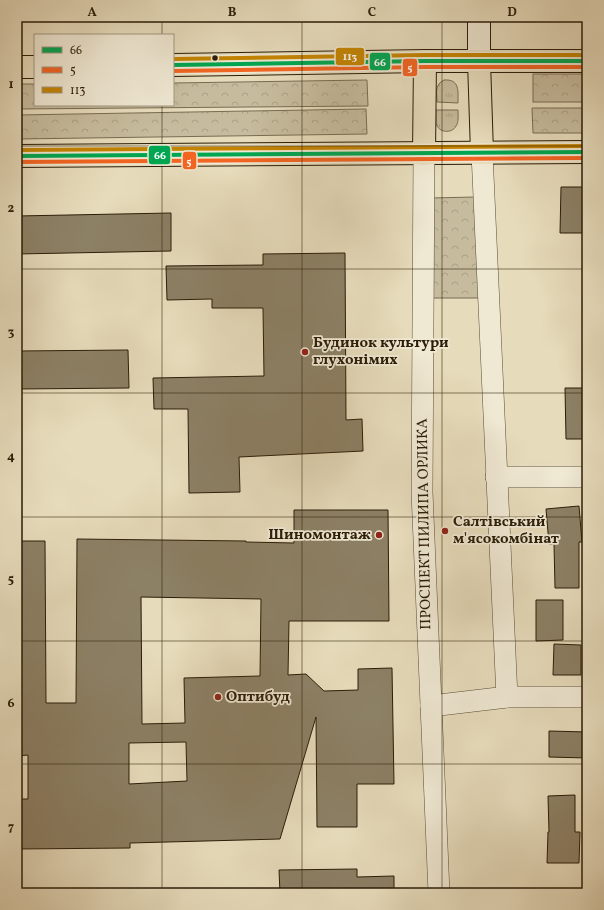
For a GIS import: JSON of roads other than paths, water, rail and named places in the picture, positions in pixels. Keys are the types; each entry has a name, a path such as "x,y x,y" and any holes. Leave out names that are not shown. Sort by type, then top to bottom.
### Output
{"main road":[{"path":"479,17 482,153"},
{"path":"174,65 425,61 587,61"},
{"path":"424,154 425,61"},
{"path":"17,67 34,67"},
{"path":"17,156 587,152"}],"street":[{"path":"482,153 507,698"},
{"name":"ПРОСПЕКТ ПИЛИПА ОРЛИКА","path":"424,154 422,492 439,893"},
{"path":"496,477 587,477"},
{"path":"430,706 507,698 587,697"}],"place":[{"name":"Будинок культури глухонімих","path":"305,352"},
{"name":"Салтівський м'ясокомбінат","path":"445,531"},
{"name":"Шиномонтаж","path":"379,535"},
{"name":"Оптибуд","path":"218,697"}]}
